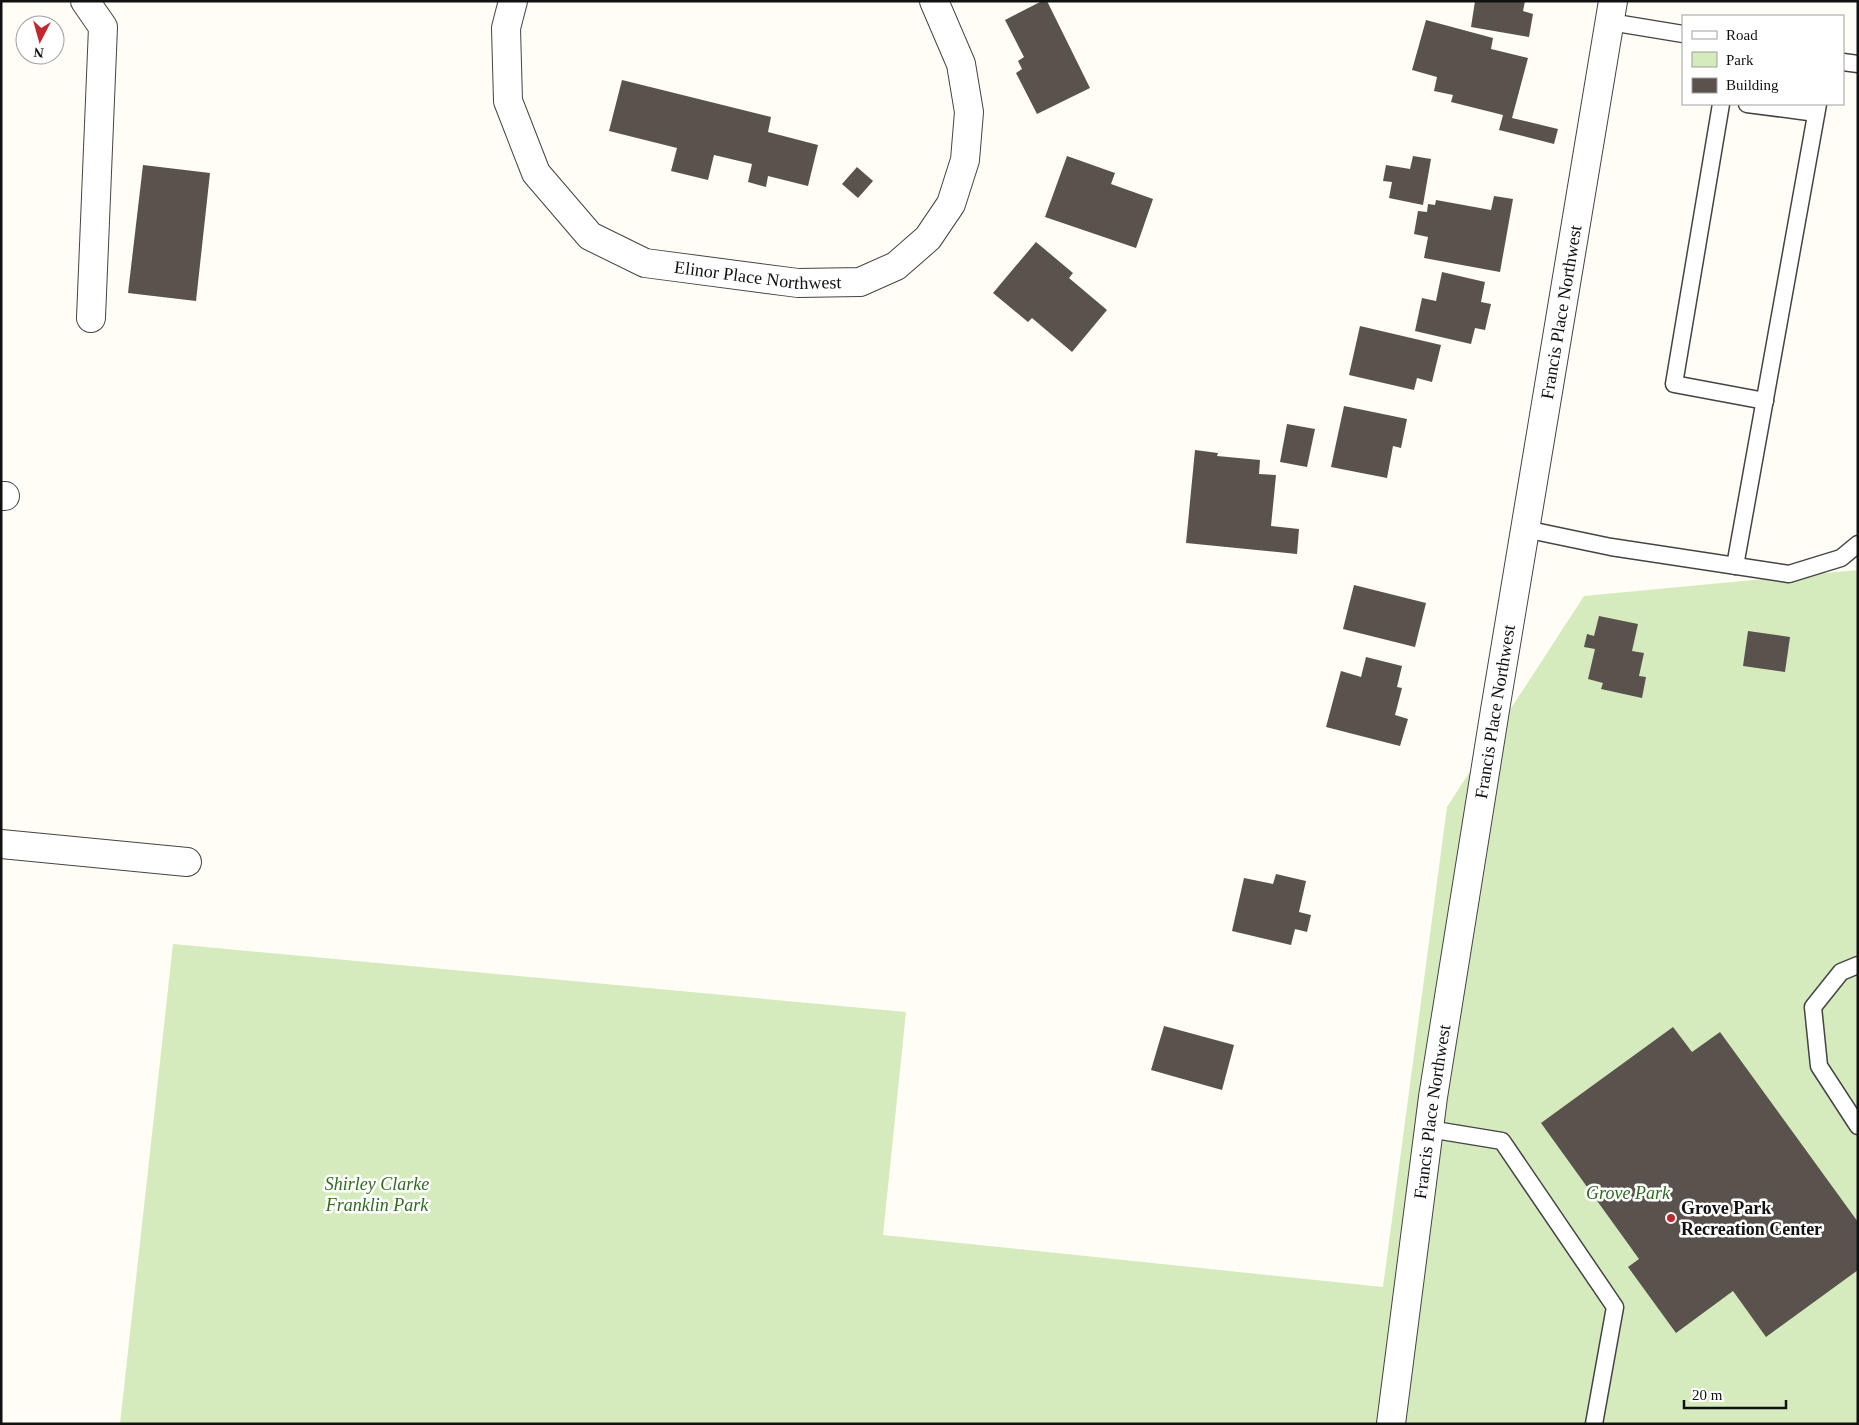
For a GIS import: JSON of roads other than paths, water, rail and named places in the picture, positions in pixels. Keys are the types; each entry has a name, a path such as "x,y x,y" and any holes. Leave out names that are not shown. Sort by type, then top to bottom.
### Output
{"street":[{"path":"85,1 104,27 91,318"},
{"name":"Elinor Place Northwest","path":"513,1 506,28 508,101 536,173 590,236 645,263 798,283 860,282 896,266 928,238 951,204 965,160 969,112 961,64 934,1"},
{"name":"Francis Place Northwest","path":"1392,1424 1436,1078 1611,12"},
{"path":"1,844 187,862"}],"lane":[{"path":"1611,12 1682,34"},
{"path":"1844,62 1858,64"},
{"path":"1721,105 1674,384 1765,401"},
{"path":"1735,566 1817,109 1761,105"},
{"path":"1525,529 1611,547 1789,574 1841,558 1858,544"},
{"path":"1858,965 1841,972 1813,1008 1819,1066 1858,1126"},
{"path":"1429,1129 1502,1141 1615,1307 1594,1424"}],"place":[{"name":"Grove Park Recreation Center","path":"1671,1218"}],"park label":[{"name":"Grove Park","path":"1628,1193"},
{"name":"Shirley Clarke Franklin Park","path":"377,1194"}]}
